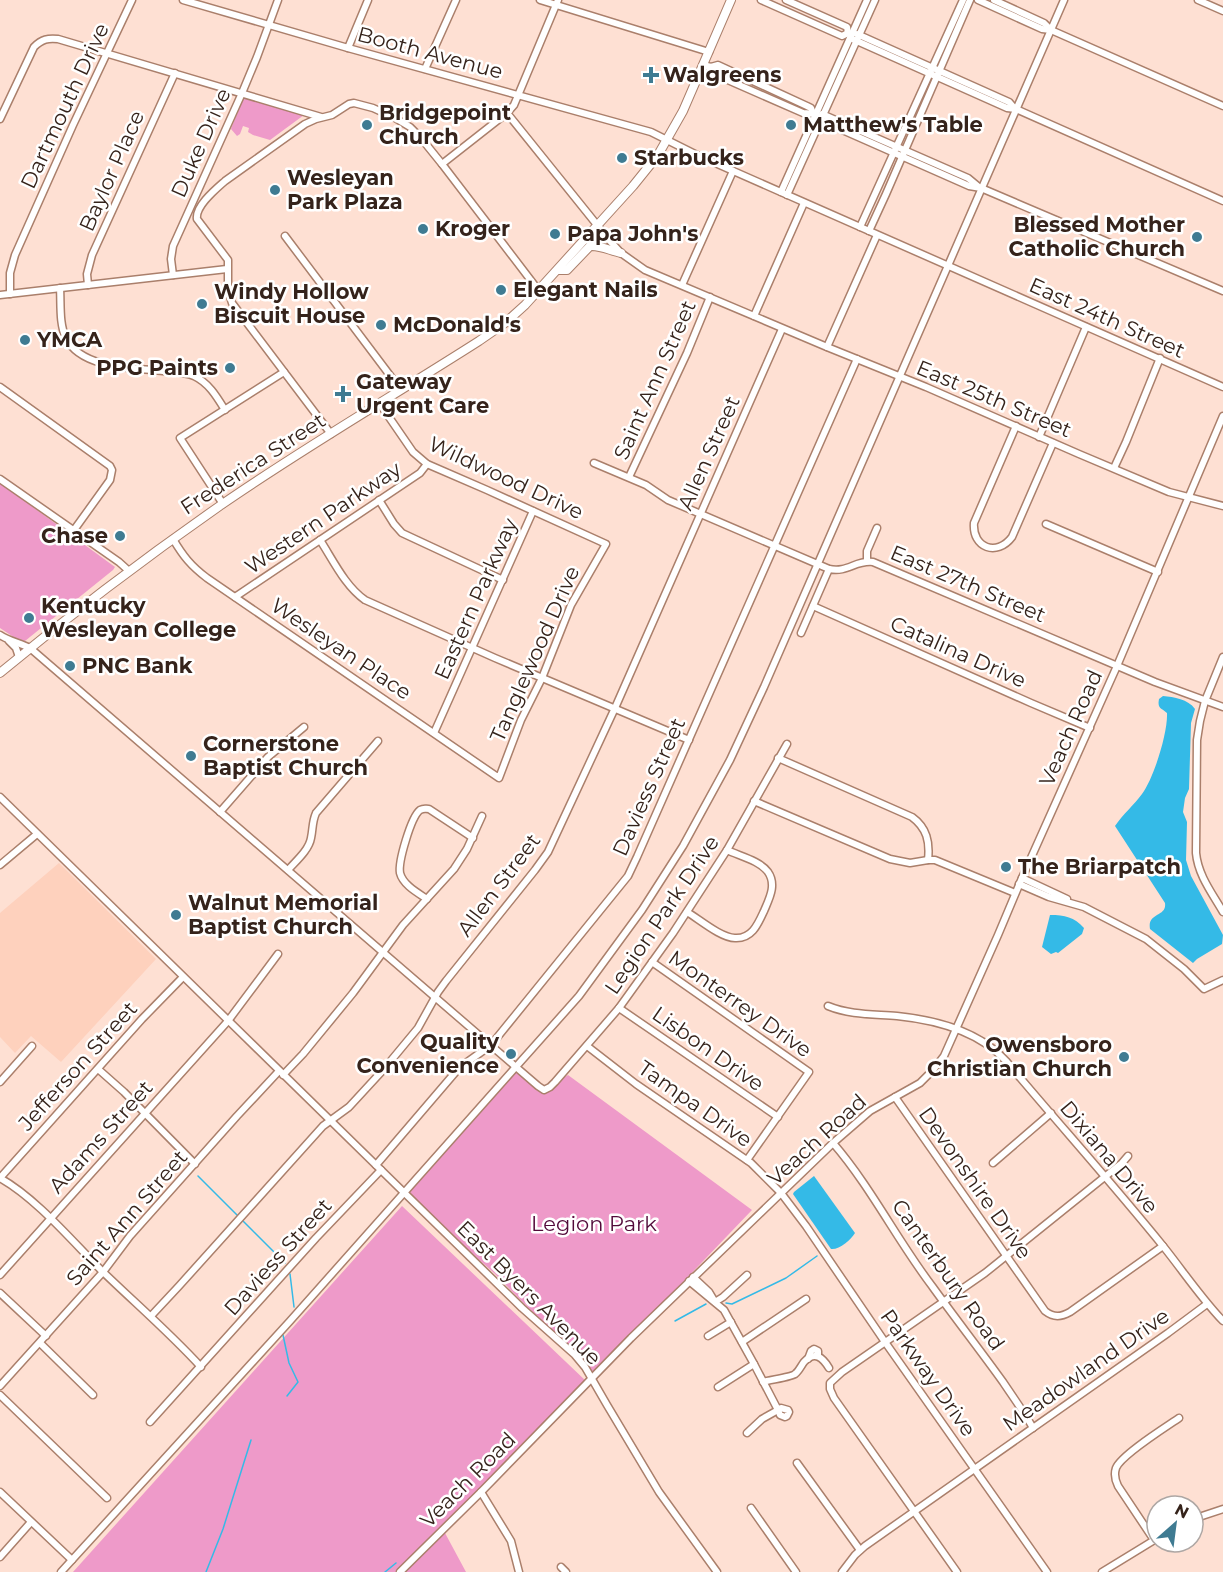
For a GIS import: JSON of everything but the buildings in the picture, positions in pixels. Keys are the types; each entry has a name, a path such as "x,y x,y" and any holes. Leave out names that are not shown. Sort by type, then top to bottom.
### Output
{"main road":[{"name":"Frederica Street","path":"0,673 129,571 223,504 490,334 514,315 539,291 647,170 667,140 707,66 708,52 730,0"},
{"path":"558,270 567,270 591,246 621,253"}],"street":[{"name":"Dartmouth Drive","path":"10,294 10,273 15,255 132,0"},
{"name":"Booth Avenue","path":"187,0 348,48 651,132 733,171"},
{"name":"Duke Drive","path":"173,275 171,259 173,246 242,93 278,0"},
{"path":"348,48 368,0"},
{"path":"425,69 456,0"},
{"path":"540,0 557,2 708,52"},
{"path":"761,0 842,36 853,36 1007,108 1016,109 1223,201"},
{"path":"786,0 847,27 853,36"},
{"path":"784,194 867,0"},
{"path":"853,36 875,0"},
{"path":"868,231 903,153 963,0"},
{"path":"860,227 895,149 970,0"},
{"path":"978,0 1223,106"},
{"path":"994,0 1044,23 1051,30"},
{"path":"61,1572 134,1494 560,1019 598,972 642,910 683,846 733,754 1064,0"},
{"path":"1198,0 1223,11"},
{"path":"442,164 514,105 557,2"},
{"path":"0,118 34,47 39,42 51,38 322,117"},
{"path":"707,66 718,65 811,108 818,115 903,153 968,178 981,188 1223,291"},
{"name":"Baylor Place","path":"88,285 87,274 92,255 175,73"},
{"path":"331,434 232,303 228,291 228,260 196,216 198,209 214,190 305,124 332,115 354,103 373,108 410,128 442,164 539,291"},
{"name":"East 25th Street","path":"507,113 621,253 645,270 1169,492 1223,506"},
{"name":"East 24th Street","path":"733,171 1223,387"},
{"name":"Saint Ann Street","path":"682,285 733,171"},
{"path":"754,316 804,203"},
{"path":"827,347 877,235"},
{"path":"285,236 401,390"},
{"path":"0,295 227,269"},
{"path":"60,288 63,328 65,336 75,350 90,359 108,365 180,372 194,376 209,387 225,410"},
{"name":"Saint Ann Street","path":"629,477 687,353 710,297"},
{"path":"1040,437 1086,327"},
{"name":"Allen Street","path":"151,1316 329,1120 349,1107 384,1069 418,1028 446,981 548,852 615,708 782,329"},
{"path":"1114,468 1160,358"},
{"name":"Daviess Street","path":"150,1422 378,1167 459,1068 491,1045 628,876 856,359"},
{"path":"223,504 180,438 284,372"},
{"path":"0,387 110,466 112,475 110,480 74,530"},
{"name":"Wildwood Drive","path":"380,404 413,452 427,464 606,544"},
{"name":"Veach Road","path":"400,1572 592,1377 833,1143 870,1111 920,1083 944,1056 1090,728 1223,416"},
{"path":"1016,426 974,523 976,537 986,546 1000,547 1012,537 1053,443"},
{"name":"East 27th Street","path":"594,463 646,485 668,500 817,565 828,569 843,570 867,561 888,567 1117,666 1223,707"},
{"name":"Western Parkway","path":"235,597 420,473 427,464"},
{"path":"0,479 120,562 129,571"},
{"path":"379,500 402,533 503,580"},
{"name":"Eastern Parkway","path":"434,733 533,511"},
{"path":"1046,524 1158,572"},
{"path":"867,561 867,550 877,528"},
{"name":"Wesleyan Place","path":"173,539 194,568 499,778"},
{"path":"320,540 350,585 360,596 379,607 689,740"},
{"name":"Tanglewood Drive","path":"499,778 521,720 542,678 571,605 606,544"},
{"path":"801,633 828,569"},
{"name":"Catalina Drive","path":"813,606 1090,728"},
{"path":"0,635 16,648 19,657"},
{"path":"9,641 30,648 516,1067"},
{"path":"1223,657 1205,701 1197,740 1196,853 1197,865 1201,874 1223,912"},
{"path":"220,813 268,757 304,727"},
{"path":"288,870 310,842 316,813 378,741"},
{"name":"Legion Park Drive","path":"516,1067 544,1090 550,1087 619,1008 707,883 787,744"},
{"path":"778,758 912,817 927,837 930,847 928,860"},
{"name":"East Byers Avenue","path":"0,797 522,1308 575,1355 592,1377 659,1492 717,1572"},
{"path":"754,801 890,859 910,863 928,860 944,863 1016,893"},
{"path":"427,899 404,881 400,871 407,838 417,813 429,809 473,838"},
{"name":"Saint Ann Street","path":"0,1386 103,1272 130,1236 237,1116 303,1054 373,968 403,925 454,869 473,838 482,816"},
{"path":"0,866 37,834"},
{"path":"687,912 728,937 745,936 755,929 770,897 771,878 759,864 727,850"},
{"path":"1020,881 1084,907 1146,939 1184,969 1204,989 1223,980"},
{"name":"Adams Street","path":"0,1275 228,1021 278,954"},
{"name":"Monterrey Drive","path":"652,962 809,1072 778,1117"},
{"name":"Jefferson Street","path":"0,1178 142,1019 183,977"},
{"name":"Dixiana Drive","path":"828,1006 848,1013 928,1020 957,1029 1000,1054 1163,1246 1207,1304 1223,1321"},
{"name":"Lisbon Drive","path":"619,1008 778,1117"},
{"path":"0,1082 32,1046"},
{"name":"Tampa Drive","path":"587,1046 636,1084 747,1160 781,1193"},
{"path":"98,1069 195,1164"},
{"name":"Devonshire Drive","path":"895,1097 1006,1257 1049,1314 1064,1315 1163,1246"},
{"path":"993,1163 1051,1113"},
{"path":"747,1160 778,1117"},
{"name":"Canterbury Road","path":"833,1143 843,1154 932,1286 1014,1398 1033,1428"},
{"path":"957,1572 834,1398 830,1383 842,1372 1006,1257 1128,1156"},
{"path":"0,1178 18,1190 50,1218 201,1367"},
{"name":"Parkway Drive","path":"781,1193 1047,1572"},
{"path":"715,1302 747,1275"},
{"path":"691,1279 710,1292 715,1302"},
{"path":"691,1279 724,1310 778,1410 762,1419 747,1433"},
{"path":"0,1293 46,1336"},
{"path":"742,1342 806,1299"},
{"name":"Meadowland Drive","path":"842,1572 860,1550 1207,1304"},
{"path":"708,1336 731,1322"},
{"path":"40,1343 93,1395"},
{"path":"763,1382 793,1376 806,1360 818,1356 823,1358 830,1368"},
{"path":"718,1387 754,1364"},
{"path":"0,1395 107,1498"},
{"path":"1145,1524 1118,1486 1115,1480 1115,1469 1126,1456 1179,1418"},
{"path":"797,1463 860,1550"},
{"path":"0,1492 72,1560"},
{"path":"481,1492 511,1541 519,1572"},
{"path":"751,1508 795,1572"},
{"path":"1205,1515 1223,1509"},
{"path":"0,1557 31,1522"},
{"path":"1102,1572 1145,1546"}],"shaded area":[{"path":"59,863 156,959 61,1062 31,1036 15,1053 0,1037 0,913"}],"green space":[{"path":"247,97 304,115 270,140 253,135 248,132 249,128 243,126 237,136 231,129 243,100"},
{"name":"Kentucky Wesleyan College","path":"0,483 115,567 25,641 15,638 0,628"},
{"name":"Legion Park","path":"516,1067 547,1089 568,1075 752,1210 592,1377 575,1355 494,1273 403,1192"},
{"path":"402,1206 587,1382 445,1533 466,1572 73,1572"}],"water":[{"path":"1163,696 1185,701 1195,709 1191,723 1189,789 1183,812 1187,822 1186,860 1191,876 1223,935 1222,944 1193,963 1150,929 1151,920 1163,911 1165,903 1115,826 1147,787 1155,766 1163,743 1167,721 1167,713 1159,705 1159,699"},
{"path":"1050,915 1069,917 1084,928 1082,934 1058,953 1051,954 1042,947"},
{"path":"814,1176 855,1233 838,1248 831,1249 793,1194"}],"waterway":[{"path":"198,1176 237,1215"},
{"path":"243,1221 285,1263"},
{"path":"726,1303 732,1304 786,1278 817,1256"},
{"path":"290,1274 294,1307"},
{"path":"675,1321 706,1304"},
{"path":"283,1335 289,1363 298,1382 287,1396"},
{"path":"206,1572 223,1529 251,1440"},
{"path":"385,1572 396,1563"}],"place":[{"name":"Walgreens","path":"651,75"},
{"name":"Bridgepoint Church","path":"367,125"},
{"name":"Matthew's Table","path":"791,125"},
{"name":"Starbucks","path":"622,158"},
{"name":"Wesleyan Park Plaza","path":"275,190"},
{"name":"Kroger","path":"423,229"},
{"name":"Papa John's","path":"555,234"},
{"name":"Blessed Mother Catholic Church","path":"1197,237"},
{"name":"Elegant Nails","path":"501,290"},
{"name":"Windy Hollow Biscuit House","path":"202,304"},
{"name":"McDonald's","path":"381,325"},
{"name":"YMCA","path":"25,340"},
{"name":"PPG Paints","path":"230,368"},
{"name":"Gateway Urgent Care","path":"343,394"},
{"name":"Chase","path":"120,536"},
{"name":"Kentucky Wesleyan College","path":"29,618"},
{"name":"PNC Bank","path":"70,666"},
{"name":"Cornerstone Baptist Church","path":"191,756"},
{"name":"The Briarpatch","path":"1006,867"},
{"name":"Walnut Memorial Baptist Church","path":"176,915"},
{"name":"Quality Convenience","path":"511,1054"},
{"name":"Owensboro Christian Church","path":"1124,1057"}]}
